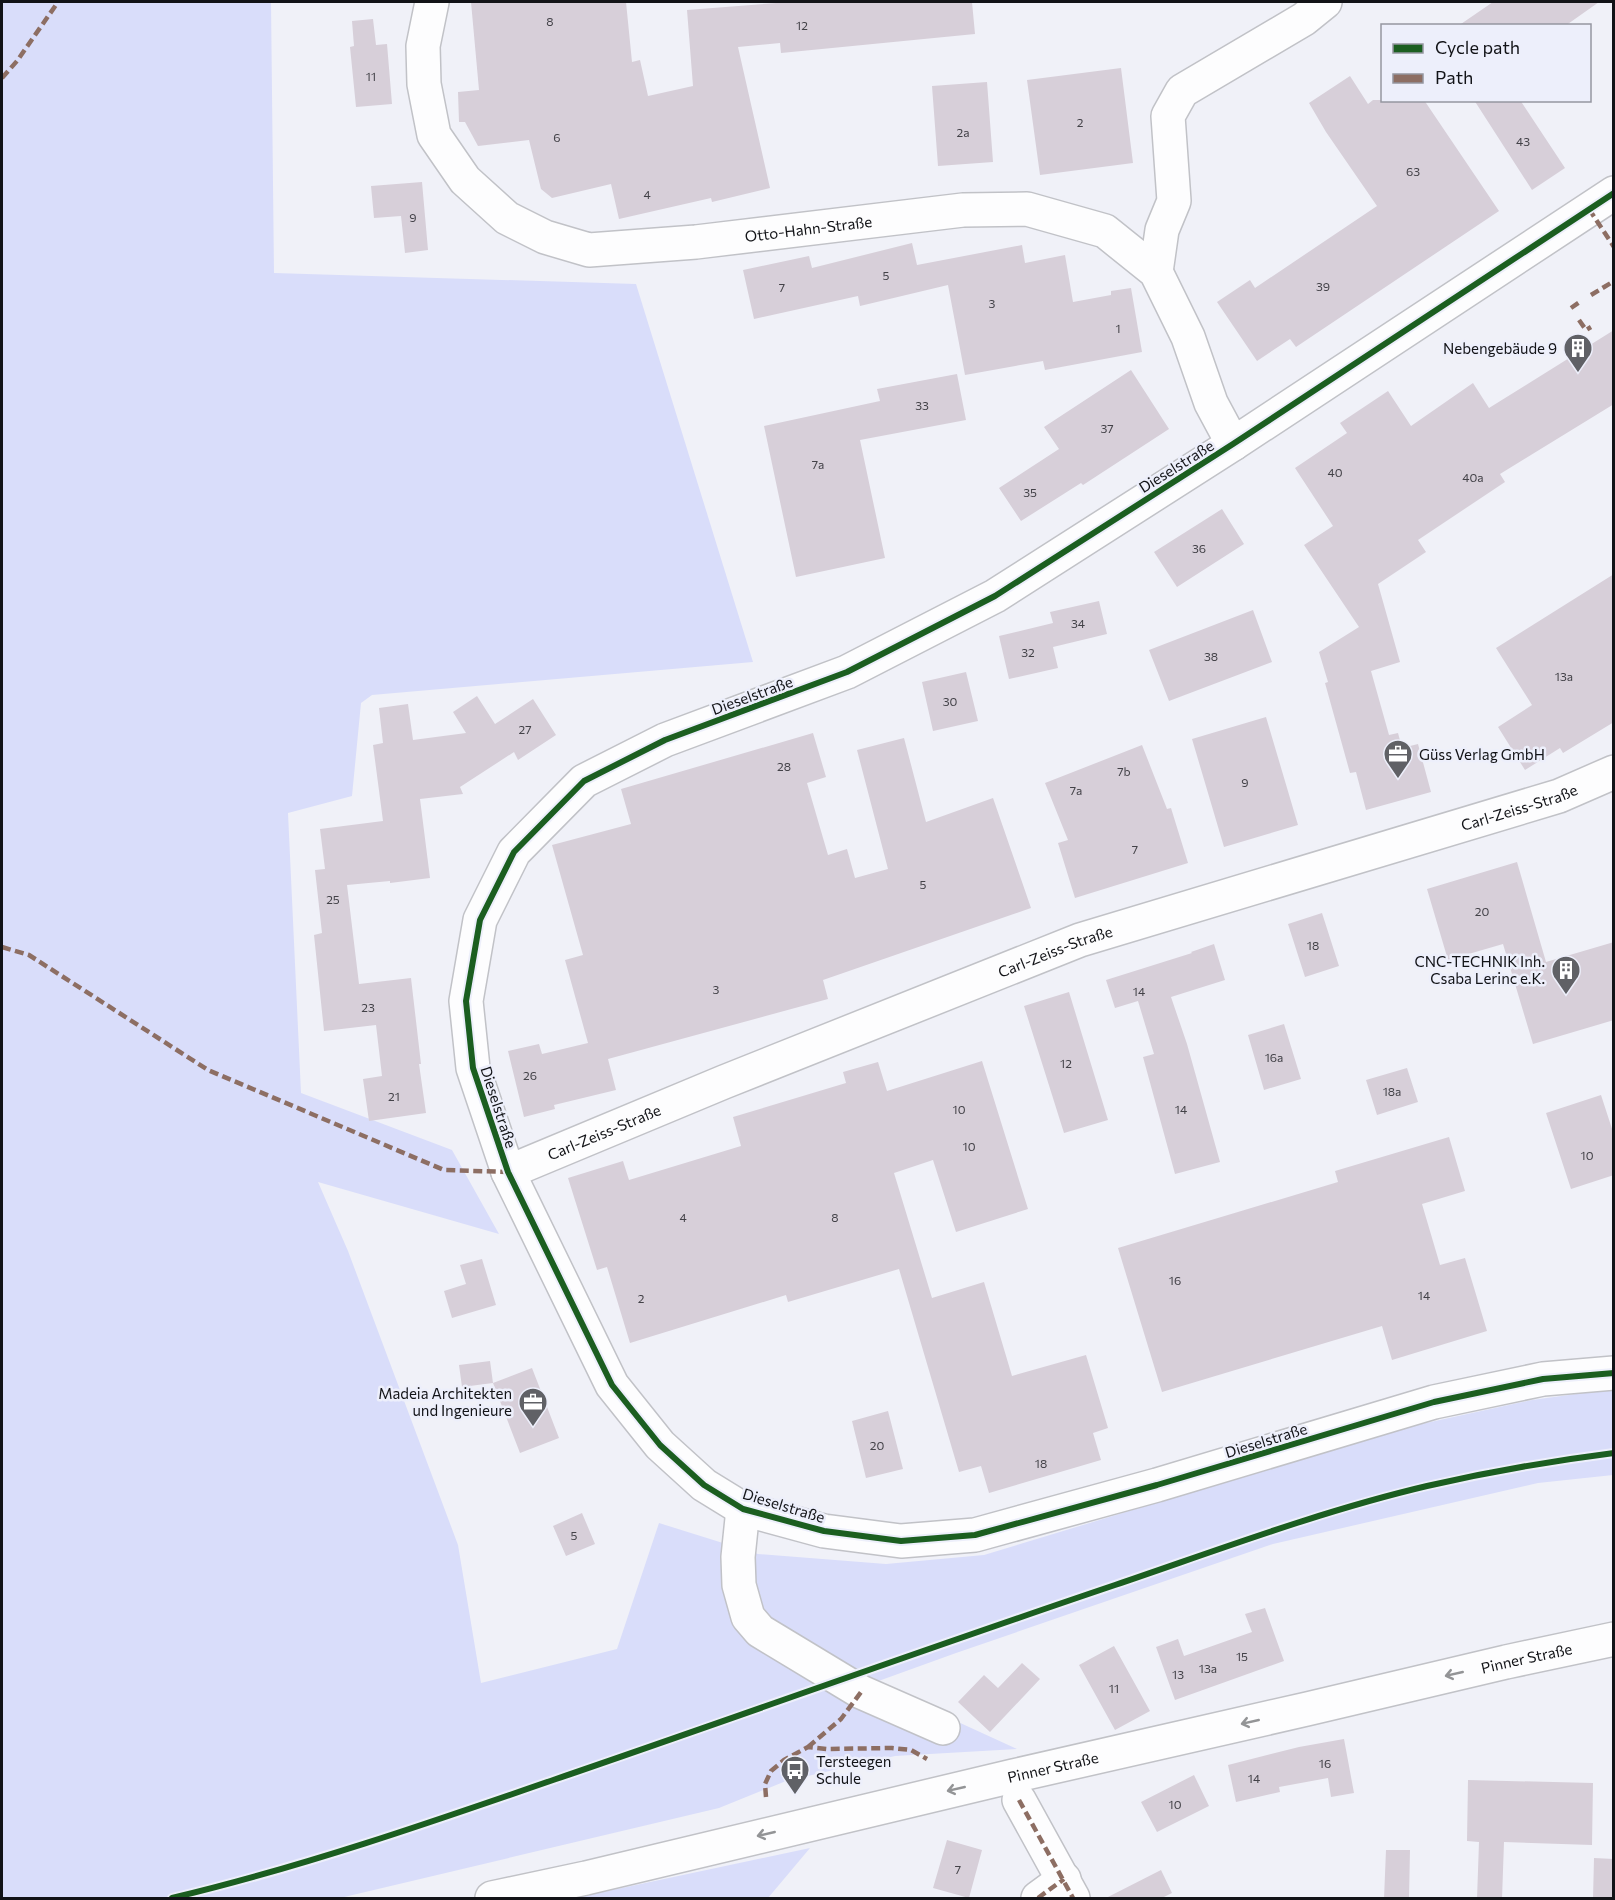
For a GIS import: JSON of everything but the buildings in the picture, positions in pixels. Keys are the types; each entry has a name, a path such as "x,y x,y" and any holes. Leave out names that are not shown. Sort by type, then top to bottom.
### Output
{"street":[{"name":"Otto-Hahn-Straße","path":"432,2 423,56 424,84 434,135 465,180 507,218 545,237 589,250 696,242 963,210 1027,209 1105,231 1156,272 1188,337 1211,403 1233,444"},
{"path":"1156,272 1162,230 1174,201 1168,116 1182,91 1304,19 1325,2"},
{"name":"Dieselstraße","path":"1614,193 1233,444 995,596 847,672 665,740 584,782 514,852 480,920 466,1001 473,1068 508,1172 612,1385 660,1445 704,1485 744,1509 824,1531 901,1541 975,1535 1157,1485 1434,1402 1543,1379 1614,1373"},
{"name":"Carl-Zeiss-Straße","path":"508,1172 724,1082 1080,940 1559,796 1614,772"},
{"name":"Dieselstraße","path":"744,1509 738,1557 739,1585 748,1617 760,1631 861,1692 943,1728"},
{"name":"Pinner Straße","path":"492,1899 1001,1778 1614,1639"},
{"path":"1019,1800 1068,1889 1038,1899"}],"shaded area":[{"path":"2,2 271,2 274,273 636,284 753,662 372,695 361,703 352,796 288,813 301,1093 452,1150 499,1234 318,1182 348,1251 458,1545 481,1683 617,1649 659,1523 758,1554 886,1564 984,1555 1403,1428 1532,1400 1613,1389 1613,1475 1538,1483 1273,1544 873,1683 1017,1749 895,1756 786,1781 719,1808 340,1898 2,1898"},
{"path":"810,1848 768,1898 575,1898"}],"marked path":[{"path":"2,78 17,61 58,2"},
{"path":"1589,209 1614,247"},
{"path":"1591,295 1614,281"},
{"path":"1571,308 1581,301"},
{"path":"1579,320 1586,330 1591,327"},
{"path":"2,947 29,955 208,1070 444,1170 508,1172"},
{"path":"808,1747 841,1719 861,1692"},
{"path":"766,1797 765,1784 771,1771 784,1760 808,1747 892,1748 911,1750 927,1759"},
{"path":"1019,1800 1073,1898"},
{"path":"1038,1898 1064,1879"}],"cycle path":[{"path":"1614,193 1233,444 995,596 847,672 665,740 584,781 514,852 480,920 466,1001 473,1068 508,1172 612,1385 660,1445 704,1485 743,1509 824,1531 901,1541 975,1535 1157,1485 1434,1402 1543,1379 1614,1373"},
{"path":"172,1898 269,1873 413,1828 1309,1519 1387,1496 1450,1481 1520,1467 1614,1453"}],"place":[{"name":"Nebengebäude 9","path":"1578,374"},
{"name":"Güss Verlag GmbH","path":"1398,780"},
{"name":"CNC-TECHNIK Inh. Csaba Lerinc e.K.","path":"1566,996"},
{"name":"Madeia Architekten und Ingenieure","path":"533,1428"},
{"name":"Tersteegen Schule","path":"795,1796"}]}
